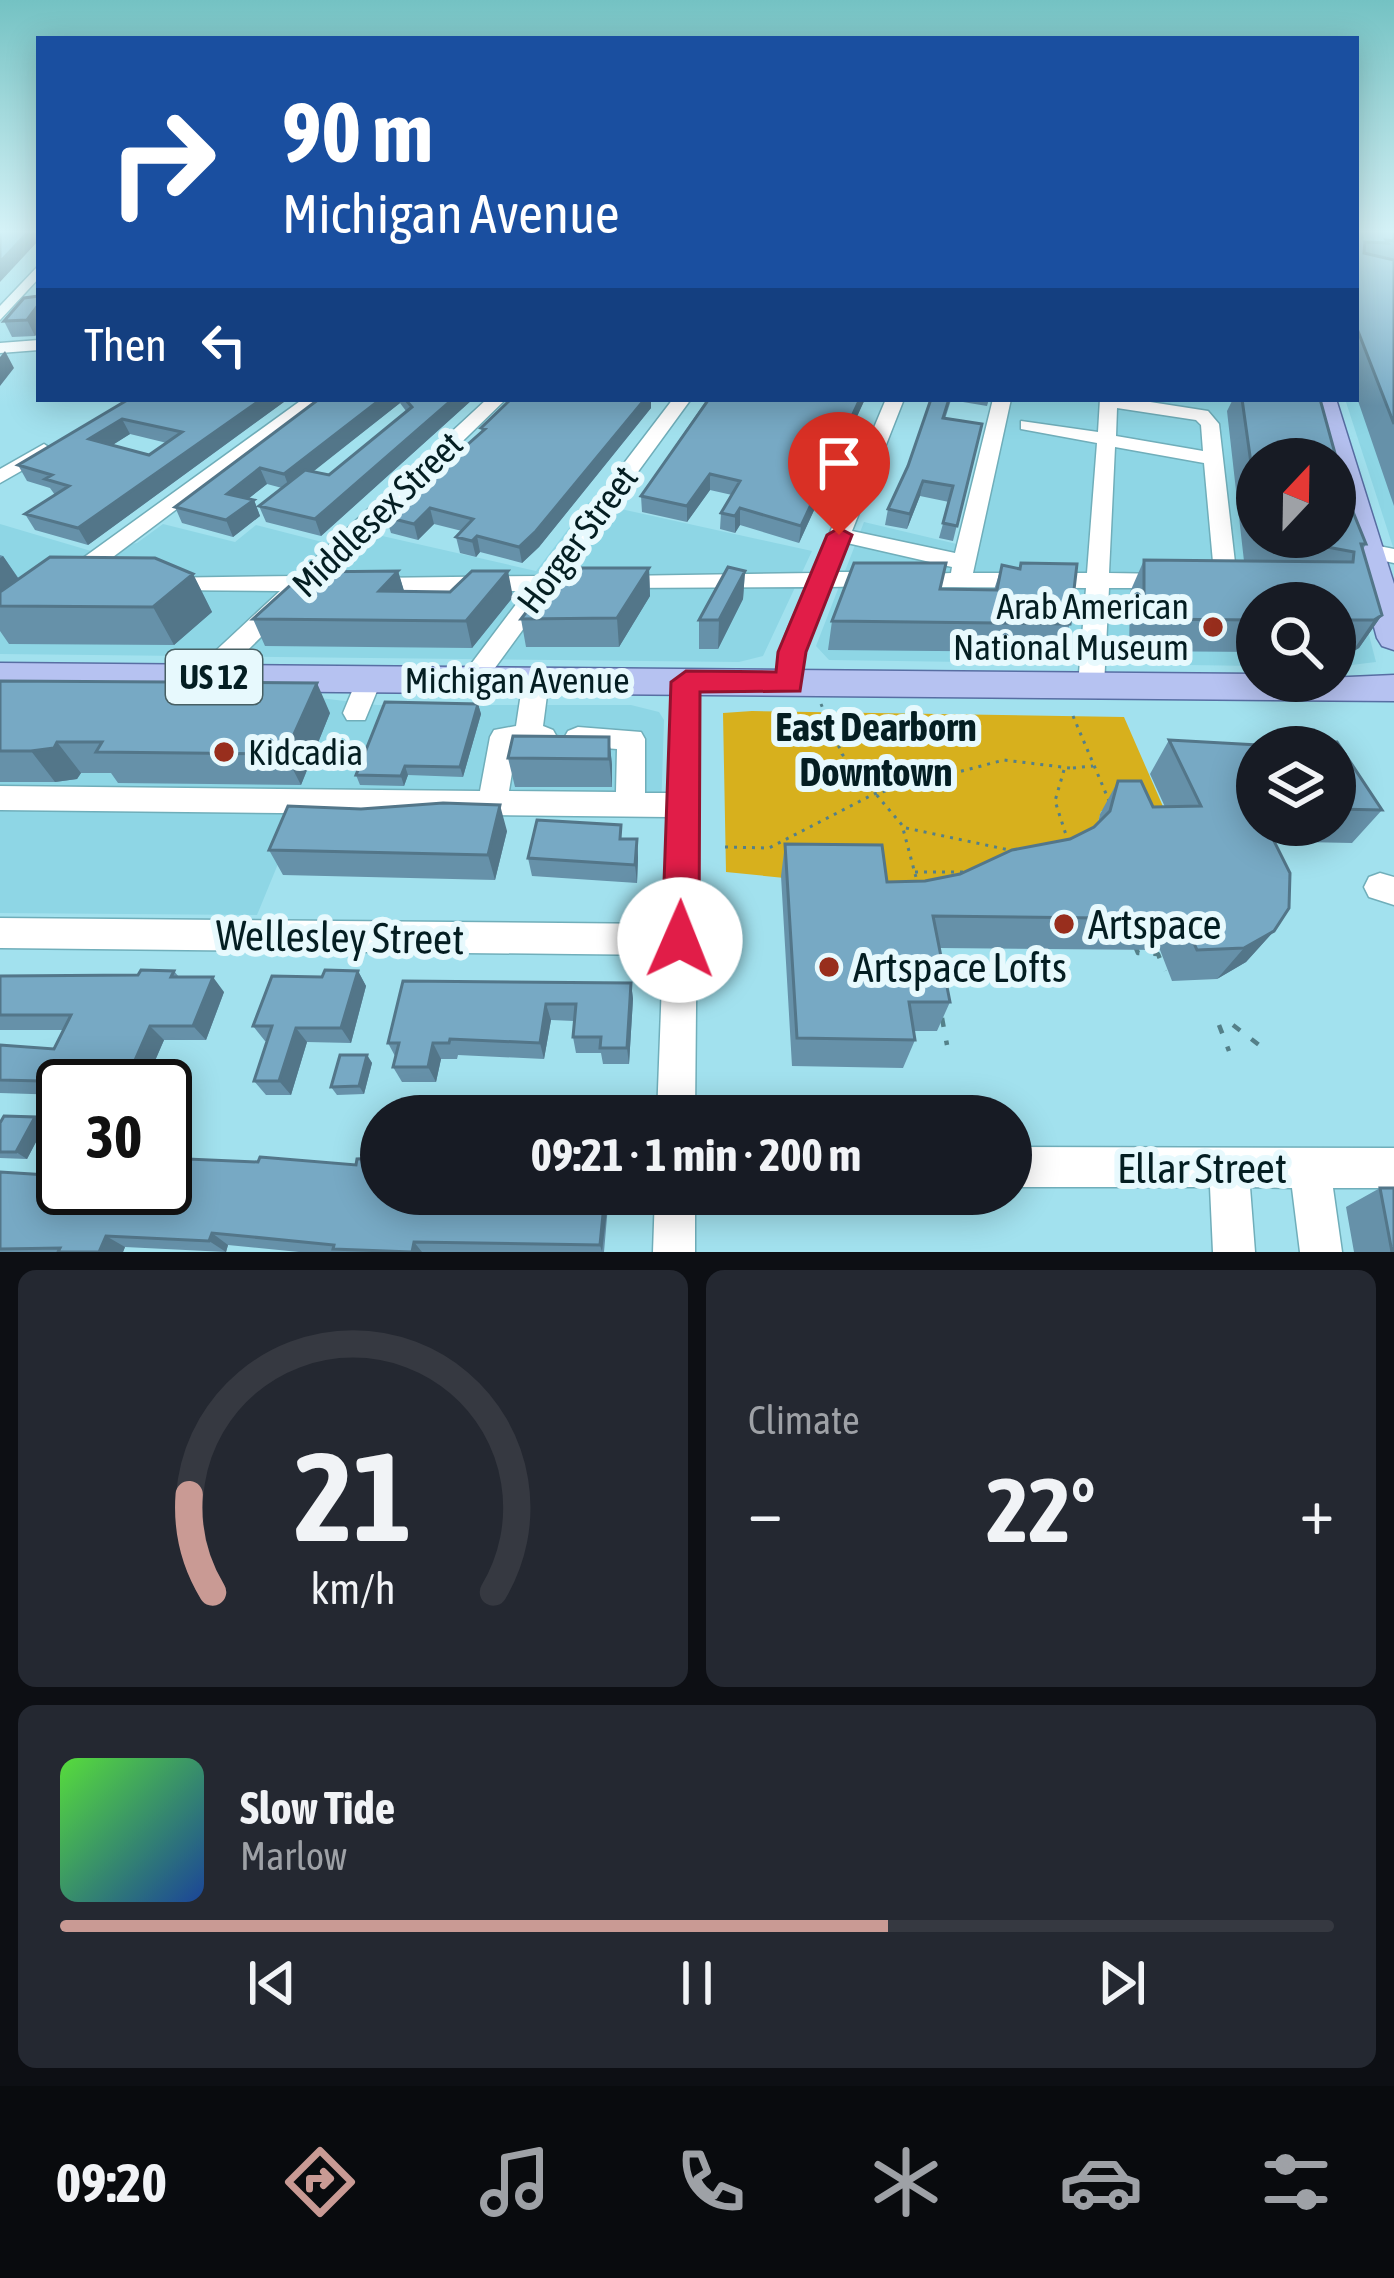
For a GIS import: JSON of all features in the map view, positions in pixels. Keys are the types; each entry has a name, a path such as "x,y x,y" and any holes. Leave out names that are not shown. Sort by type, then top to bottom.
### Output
{"main road":[{"path":"1325,402 1381,554 1394,638"},
{"name":"Michigan Avenue","path":"0,676 790,683 1082,701 1394,688"}],"street":[{"path":"0,316 23,288"},
{"path":"0,348 36,345"},
{"path":"310,402 55,586 820,581 962,572 1097,583 1226,580 1210,424 1198,407 1134,402"},
{"name":"Middlesex Street","path":"204,677 494,402"},
{"name":"Horger Street","path":"472,680 680,402"},
{"path":"790,683 792,652 894,402"},
{"path":"962,572 1001,402"},
{"path":"1082,701 1097,583 1109,402"},
{"path":"1027,425 1214,459"},
{"path":"0,477 56,443"},
{"path":"839,535 962,572"},
{"path":"356,713 369,679"},
{"path":"528,737 536,680"},
{"path":"676,1095 686,682"},
{"path":"492,802 504,737 528,737 631,739 630,803"},
{"path":"0,798 683,805"},
{"name":"Wellesley Street","path":"0,933 680,940"},
{"name":"Ellar Street","path":"1032,1167 1394,1168"},
{"path":"1224,1168 1233,1198 1234,1252"},
{"path":"1310,1168 1321,1252"},
{"path":"674,1252 675,1215"}],"path":[{"path":"1082,701 1094,766 1112,809"},
{"path":"821,702 827,727 904,828 918,887"},
{"path":"725,847 769,848 874,794 1004,760 1094,766"},
{"path":"1070,768 1064,770 1055,801 1070,854"},
{"path":"904,828 1030,854"},
{"path":"915,872 976,871"},
{"path":"1150,938 1132,938 1138,953 1158,954 1165,971"},
{"path":"941,1012 946,1046"},
{"path":"1233,1024 1267,1052"},
{"path":"1219,1025 1229,1051"}],"shaded area":[{"path":"1359,288 1394,288 1394,550 1346,402 1359,402"},
{"path":"996,402 1304,402 1274,438 1236,438 1236,558 1349,558 1355,582 1236,582 1236,666 829,660 816,646 864,522 961,545"},
{"path":"589,502 812,551 763,656 739,662 0,654 0,524 91,551 137,543 163,524 235,542 256,525 330,544 347,528 536,571"},
{"path":"1356,585 1376,662 1356,664"},
{"path":"0,695 312,697 377,705 631,705 659,712 664,720 661,812 301,808 257,915 0,913"},
{"path":"723,713 1124,717 1165,811 1101,811 1092,845 974,897 726,872"}],"building":[{"path":"1359,288 1394,288 1394,424 1359,334"},
{"path":"36,296 36,308 27,320 4,321 24,298"},
{"path":"124,402 258,402 78,528 25,514 69,486 45,479 52,475 18,465","holes":["122,419 182,432 149,455 89,439"]},
{"path":"315,402 377,402 284,474 260,468 227,494 254,500 226,520 175,507"},
{"path":"408,402 450,402 315,519 259,506 305,470 329,475 412,407"},
{"path":"508,402 643,402 519,547 477,536 472,541 456,537 473,519 430,508 414,524 386,517 485,429 481,428"},
{"path":"707,402 859,402 801,526 740,508 735,516 721,513 740,481 710,474 687,506 641,496"},
{"path":"930,402 948,402 943,418 982,424 957,526 943,523 953,486 923,481 910,514 888,509"},
{"path":"1242,402 1321,402 1331,438 1247,438"},
{"path":"1356,519 1382,615 1374,620 1356,620 1356,582 1236,582 1236,620 1144,619 1144,560 1353,562"},
{"path":"50,557 155,558 193,574 153,607 0,606 0,592"},
{"path":"854,563 946,563 940,589 997,590 1002,565 1020,569 1021,563 1077,564 1070,624 832,621"},
{"path":"728,567 745,571 719,620 699,620"},
{"path":"560,568 649,568 617,618 521,619"},
{"path":"398,571 379,591 450,592 472,571 508,571 466,621 253,619 305,572"},
{"path":"0,681 317,683 285,754 96,752 102,742 57,742 54,748 0,751"},
{"path":"385,702 478,704 460,767 405,766 401,776 356,775"},
{"path":"513,736 609,737 609,759 508,758"},
{"path":"1169,740 1236,744 1236,846 1276,846 1290,873 1289,908 1274,931 1244,948 1197,950 1183,919 933,916 950,1002 909,1002 915,1040 797,1038 785,844 882,845 887,882 925,881 960,874 1012,850 1070,839 1094,827 1110,811 1118,781 1141,781 1153,807 1201,806"},
{"path":"1356,771 1382,810 1356,809"},
{"path":"443,803 500,805 488,855 269,850 288,806 361,809"},
{"path":"537,820 621,825 620,839 637,839 635,865 528,858"},
{"path":"141,970 174,971 171,977 213,977 193,1026 150,1026 136,1059 36,1059 36,1081 0,1080 0,1045 54,1049 71,1015 0,1015 0,976 138,975"},
{"path":"325,970 358,971 341,1028 296,1028 279,1081 254,1081 272,1026 253,1026 272,976 322,977"},
{"path":"403,981 631,983 627,1048 600,1048 601,1037 573,1037 576,1004 546,1004 540,1043 450,1039 449,1043 433,1043 428,1067 393,1067 399,1043 388,1043"},
{"path":"340,1055 367,1055 359,1086 331,1087"},
{"path":"4,1116 35,1117 16,1152 0,1152"},
{"path":"260,1157 356,1165 360,1159 360,1215 603,1215 600,1245 414,1242 412,1252 333,1249 334,1245 212,1233 209,1241 106,1236 99,1252 0,1249 0,1172 36,1174 36,1215 192,1215 192,1159 258,1162"},
{"path":"1380,1188 1394,1188 1394,1252 1392,1252"}],"place":[{"name":"Arab American National Museum","path":"1213,627"},
{"name":"Kidcadia","path":"224,752"},
{"name":"Artspace","path":"1064,924"},
{"name":"Artspace Lofts","path":"829,967"}],"district":[{"name":"East Dearborn Downtown","path":"876,750"}],"route":[{"path":"680,940 686,682 790,683 792,652 839,535"}]}
